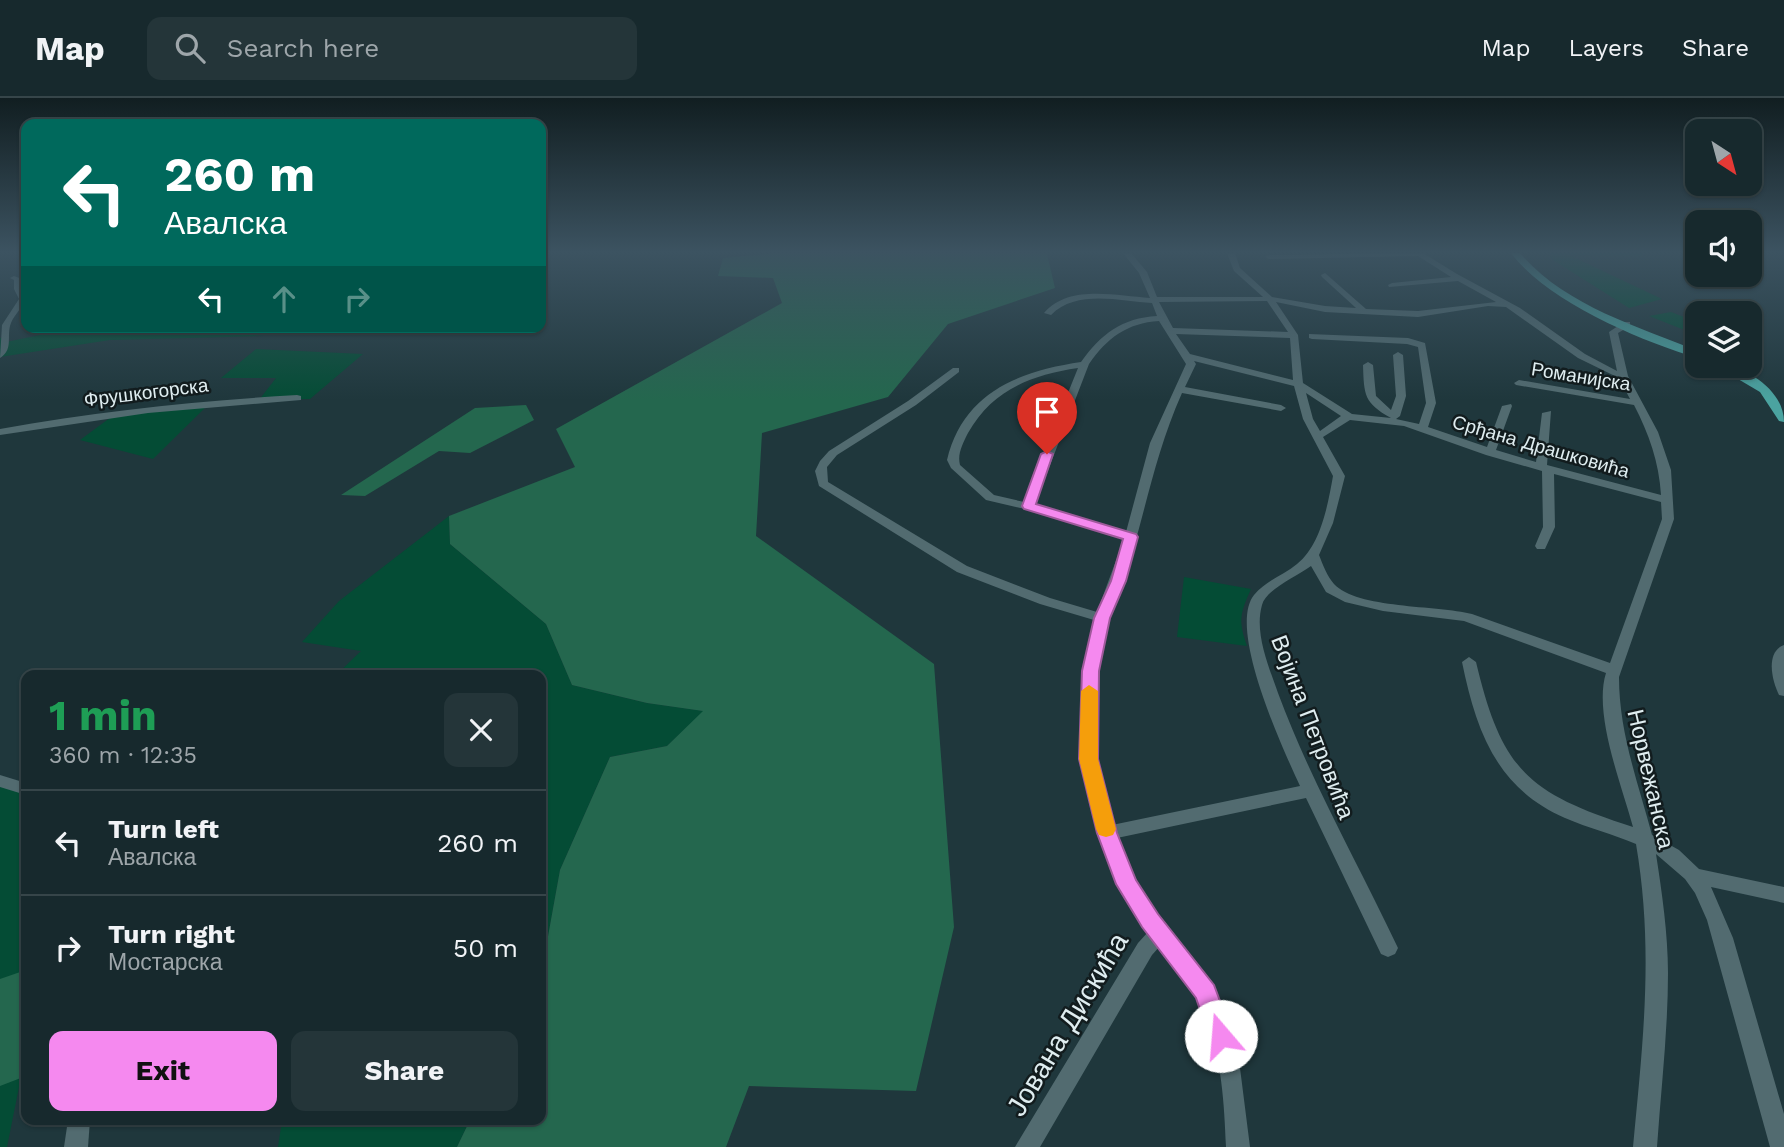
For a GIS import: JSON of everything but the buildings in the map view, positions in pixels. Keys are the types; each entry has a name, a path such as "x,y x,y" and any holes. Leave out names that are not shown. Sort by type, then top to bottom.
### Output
{"main road":[{"path":"1582,302 1685,349"},
{"path":"1747,378 1780,402 1784,418"}],"street":[{"path":"0,355 6,342 6,325 21,302"},
{"path":"1048,313 1054,305 1062,302"},
{"path":"1157,302 1191,364 1147,468 1118,581 1102,618 1090,671 1089,759 1107,833 1127,884 1159,933 1205,992 1217,1019 1232,1088 1238,1147"},
{"path":"1272,302 1294,335 1298,384 1316,436 1339,476 1330,511 1313,556 1331,589 1345,596 1392,608 1437,610 1466,617 1614,670"},
{"path":"1289,302 1325,309 1418,314 1488,304 1507,305"},
{"path":"1354,302 1363,310"},
{"path":"1501,302 1600,368 1623,376"},
{"path":"1028,506 1084,364 1109,333 1143,320 1294,335"},
{"name":"Норвежанска","path":"1626,324 1613,332 1623,376 1653,432 1661,458 1668,500 1668,519 1614,670 1610,698 1612,724 1644,838 1655,915 1660,989 1646,1147"},
{"path":"1312,336 1408,341 1422,345 1431,403 1423,428"},
{"path":"1394,416 1401,396 1398,355"},
{"name":"Срђана Драшковића","path":"1189,357 1298,384 1349,417 1405,423 1490,453 1668,500"},
{"path":"1084,364 1024,376 993,393 977,409 954,453 956,466 985,495 1130,537"},
{"name":"Срђана Драшковића","path":"1368,365 1369,398 1377,407 1405,423"},
{"path":"956,370 912,403 833,453 825,460 820,471 822,484 962,569 1045,601 1102,618"},
{"name":"Романијска","path":"1519,383 1638,402"},
{"path":"1179,389 1282,408"},
{"name":"Фрушкогорска","path":"0,432 75,418 196,403 297,398"},
{"path":"1490,453 1507,406"},
{"path":"1541,546 1549,527 1545,469 1547,413"},
{"path":"1316,436 1330,431 1338,422 1349,417"},
{"name":"Војина Петровића","path":"1313,556 1261,595 1251,614 1252,628 1260,665 1308,792 1388,948"},
{"path":"1784,650 1778,668 1784,691"},
{"path":"1469,662 1478,708 1487,732 1506,764 1529,788 1559,809 1644,838 1675,856 1694,876 1729,954 1782,1147"},
{"path":"0,782 21,788"},
{"path":"1107,833 1308,792"},
{"path":"1694,876 1784,895"},
{"name":"Јована Дискића","path":"1027,1147 1138,960 1159,933"},
{"path":"76,1147 78,1125"}],"green space":[{"path":"1014,302 948,324 888,397 762,433 756,536 934,664 954,927 916,1091 749,1086 726,1147 457,1147 468,1125 546,1125 546,947 560,870 610,757 667,746 703,711 647,703 572,685 546,624 450,544 449,516 575,467 556,429 782,303"},
{"path":"1619,302 1651,302 1629,308"},
{"path":"1671,312 1685,317 1685,330 1649,316"},
{"path":"50,333 227,333 264,336 110,340 0,357 0,338 5,337 6,342"},
{"path":"256,349 363,354 310,399 259,400 276,378 221,378"},
{"path":"211,402 153,459 80,440 118,412"},
{"path":"526,405 534,420 470,453 439,451 365,496 341,495 475,408"},
{"path":"449,516 450,544 546,624 572,685 647,703 704,711 667,746 610,757 560,870 546,947 546,670 341,670 361,651 302,642 339,601"},
{"path":"1184,577 1251,589 1242,617 1242,630 1247,646 1177,637"},
{"path":"0,781 21,787 21,1077 7,1147 0,1147"},
{"path":"21,972 21,1078 0,1086 0,979"},
{"path":"281,1125 468,1125 457,1147 278,1147"}],"slow traffic":[{"path":"1089,691 1089,759 1106,829"}],"route":[{"path":"1047,454 1028,506 1130,537 1118,581 1102,618 1090,671 1089,759 1107,833 1127,884 1137,903 1205,992 1221,1036"}]}
